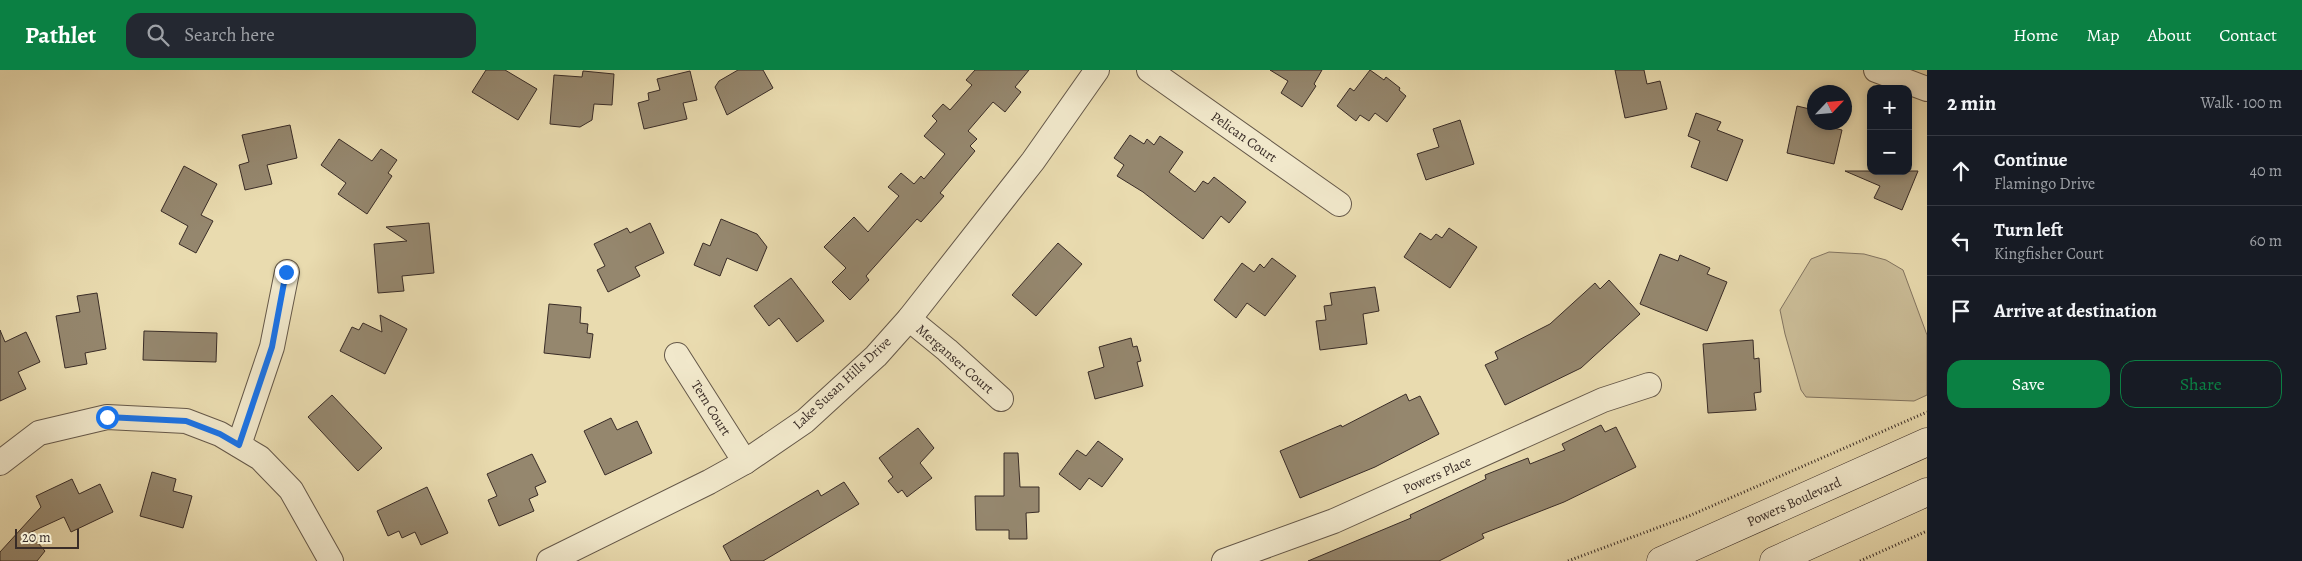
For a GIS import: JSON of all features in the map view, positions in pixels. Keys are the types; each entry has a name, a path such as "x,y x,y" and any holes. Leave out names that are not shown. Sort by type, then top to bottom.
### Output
{"main road":[{"name":"Powers Boulevard","path":"1661,561 1927,442"},
{"path":"1774,561 1927,492"}],"street":[{"name":"Lake Susan Hills Drive","path":"549,561 745,462 805,422 876,356 909,319 1033,161 1098,70"},
{"name":"Pelican Court","path":"1150,70 1339,204"},
{"path":"1876,70 1927,89"},
{"path":"239,445 272,347 286,272"},
{"name":"Merganser Court","path":"909,319 947,350 1001,399"},
{"name":"Tern Court","path":"677,355 745,462"},
{"name":"Powers Place","path":"1224,561 1334,521 1603,400 1649,385"},
{"path":"0,463 40,433 107,417 186,421 220,434 260,458 291,490 331,561"}],"path":[{"path":"1568,561 1689,516 1927,412"},
{"path":"1860,561 1927,531"}],"shaded area":[{"path":"1829,252 1864,254 1886,260 1903,270 1927,335 1927,395 1914,401 1806,397 1801,390 1780,310 1811,259"}],"building":[{"path":"486,70 505,70 537,89 518,120 472,92"},
{"path":"738,70 763,70 773,88 727,115 715,87 719,81"},
{"path":"975,70 1029,70 1015,87 1021,92 1005,112 993,102 968,131 977,139 970,146 975,151 940,193 944,196 921,222 917,219 866,276 869,280 850,300 832,282 846,268 824,247 854,217 868,232 899,196 888,187 901,173 914,184 921,176 924,179 945,154 924,136 937,121 932,116 943,104 950,110 972,85 966,80"},
{"path":"1270,70 1322,70 1314,84 1316,86 1302,107 1281,93 1288,81"},
{"path":"1370,70 1384,80 1386,77 1400,88 1399,90 1406,96 1387,122 1375,113 1369,121 1360,115 1356,121 1337,106 1350,88 1354,91"},
{"path":"1615,70 1644,70 1647,84 1660,81 1667,109 1625,118"},
{"path":"583,71 614,74 612,105 594,104 592,120 580,127 550,124 554,75 582,77"},
{"path":"690,71 697,100 683,103 687,119 644,129 638,103 649,100 648,93 660,90 657,79"},
{"path":"1797,106 1807,108 1807,130 1842,130 1834,164 1787,153"},
{"path":"1696,113 1721,122 1717,130 1743,140 1727,181 1691,167 1700,141 1688,136"},
{"path":"1460,120 1474,164 1426,180 1417,154 1439,147 1433,129"},
{"path":"290,125 297,158 267,165 272,184 245,190 239,165 249,162 242,135"},
{"path":"1130,135 1144,144 1147,139 1154,145 1160,136 1183,152 1169,172 1195,192 1203,181 1208,184 1214,177 1246,202 1229,223 1221,216 1203,239 1143,192 1117,176 1124,165 1114,158"},
{"path":"339,139 372,161 381,149 397,160 388,173 392,176 367,214 338,194 346,183 321,165"},
{"path":"184,166 217,184 201,215 213,221 196,253 179,244 188,226 161,211"},
{"path":"1845,171 1867,171 1867,175 1912,175 1912,171 1918,171 1902,210 1874,198 1880,186"},
{"path":"721,219 757,234 767,247 757,271 727,258 720,276 694,265 703,243 710,246"},
{"path":"429,223 434,273 402,276 404,291 378,293 374,244 407,241 386,227"},
{"path":"650,223 664,253 635,267 640,276 608,292 597,270 605,266 594,244 627,228 630,233"},
{"path":"1449,228 1477,247 1450,288 1404,257 1420,233 1431,240 1436,234 1442,238"},
{"path":"1058,243 1082,264 1036,316 1012,295"},
{"path":"1660,254 1678,261 1680,255 1710,268 1707,274 1727,282 1707,331 1640,304"},
{"path":"1272,258 1296,276 1265,316 1247,303 1236,318 1214,300 1242,263 1254,272 1260,264 1264,268"},
{"path":"791,278 824,321 797,342 779,318 769,326 754,306"},
{"path":"1609,280 1640,314 1581,368 1505,405 1485,365 1498,359 1495,352 1550,324 1595,283 1600,289"},
{"path":"1375,287 1379,311 1363,314 1367,344 1320,350 1316,321 1326,320 1324,306 1332,305 1330,293"},
{"path":"97,293 106,349 85,353 87,364 65,368 56,316 80,312 77,296"},
{"path":"549,304 581,307 580,323 588,324 587,333 593,334 590,358 544,353"},
{"path":"380,315 407,329 385,374 340,351 352,327 359,330 363,323 382,332"},
{"path":"0,330 5,342 26,332 40,362 18,372 26,389 0,401"},
{"path":"144,331 217,333 216,362 143,360"},
{"path":"1131,338 1133,347 1137,346 1141,361 1137,362 1143,386 1095,399 1088,372 1104,367 1099,347"},
{"path":"1753,340 1754,359 1759,358 1761,392 1754,393 1756,410 1708,413 1703,344"},
{"path":"1406,394 1409,401 1420,396 1439,434 1375,467 1300,498 1280,451 1341,425 1342,427"},
{"path":"332,395 382,448 358,471 308,417"},
{"path":"611,418 617,430 637,421 652,453 605,475 584,431"},
{"path":"1601,425 1605,432 1616,427 1636,467 1564,502 1482,534 1484,538 1439,561 1308,561 1411,518 1410,515 1486,479 1485,475 1528,458 1530,464 1565,450 1562,444"},
{"path":"918,428 934,448 920,463 932,478 907,497 902,490 898,493 888,481 893,477 879,458"},
{"path":"1098,441 1123,459 1102,487 1089,478 1080,490 1059,474 1077,450 1086,456"},
{"path":"1004,453 1018,453 1020,487 1039,487 1039,512 1026,513 1027,539 1009,539 1009,530 976,530 975,496 1004,496"},
{"path":"532,454 546,482 535,487 538,495 529,499 534,511 499,526 488,500 497,496 487,474"},
{"path":"152,472 176,479 173,491 192,496 183,528 140,516"},
{"path":"72,479 79,494 100,484 113,512 71,532 64,517 29,533 45,551 37,561 0,561 0,552 41,507 36,496"},
{"path":"844,482 859,504 763,561 731,561 723,546 818,490 821,496"},
{"path":"427,487 448,533 421,545 415,532 402,538 399,531 388,536 377,511"}],"route":[{"path":"107,417 186,421 220,434 239,445 272,347 286,272"}]}
